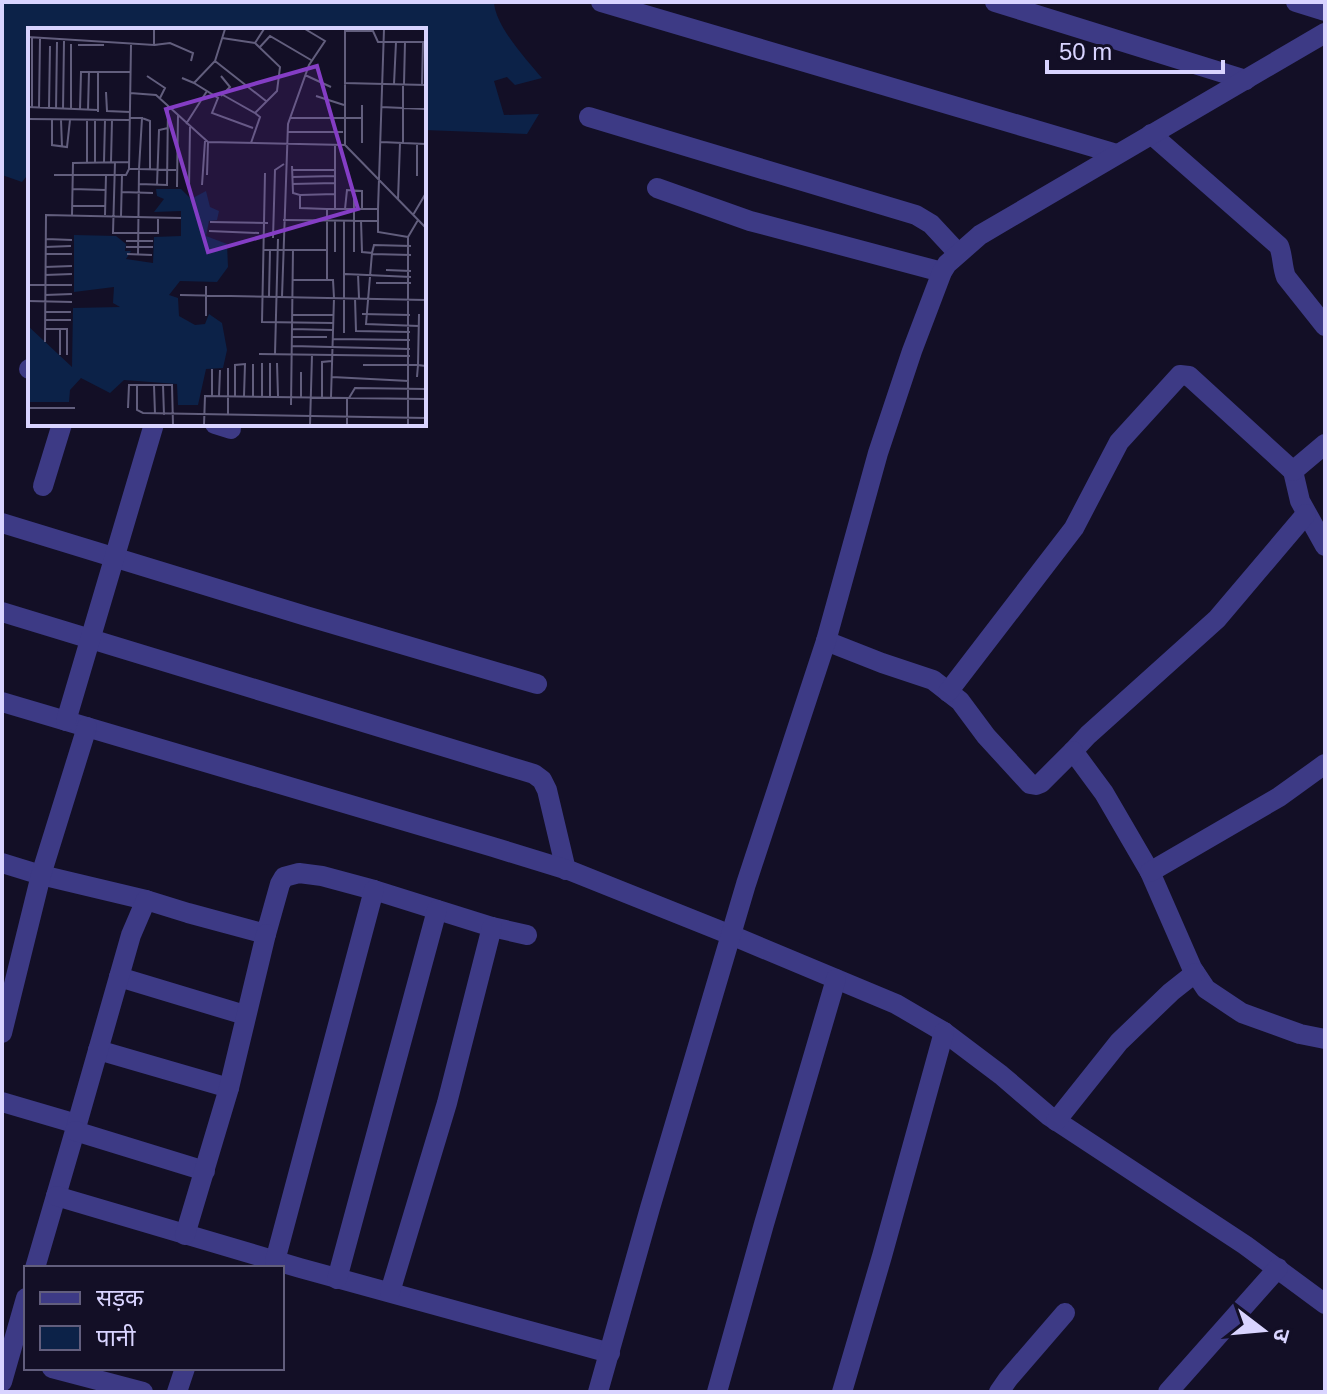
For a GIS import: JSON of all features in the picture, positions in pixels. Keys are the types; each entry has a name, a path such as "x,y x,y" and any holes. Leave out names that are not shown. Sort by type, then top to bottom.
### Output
{"street":[{"path":"601,2 1117,154"},
{"path":"995,2 1246,80"},
{"path":"1296,2 1325,11"},
{"path":"598,1392 731,935 826,641 878,453 942,272 958,253 980,235 1325,33"},
{"path":"589,117 916,215 931,224 958,253"},
{"path":"1151,134 1279,246 1286,277 1325,326"},
{"path":"657,188 750,221 942,272"},
{"path":"948,692 1074,528 1119,442 1180,375 1189,376 1293,471 1300,501 1325,546"},
{"path":"43,486 61,426"},
{"path":"66,721 153,426"},
{"path":"1293,471 1325,444"},
{"path":"826,641 933,680 960,701 986,736 1030,784 1036,785 1217,619 1306,514"},
{"path":"2,523 537,684"},
{"path":"2,612 534,774 542,780 547,790 566,870"},
{"path":"2,702 566,870 896,1004 944,1032 1056,1121 1233,1236 1325,1304"},
{"path":"3,1024 41,875 87,727"},
{"path":"1073,751 1104,793 1150,872 1195,973 1206,989 1242,1013 1300,1034 1325,1039"},
{"path":"1150,872 1279,797 1325,764"},
{"path":"2,863 266,934"},
{"path":"185,1235 229,1088 266,934 284,877 299,873 322,876 527,935"},
{"path":"275,1261 374,890"},
{"path":"36,1266 131,935 146,900"},
{"path":"337,1279 437,910"},
{"path":"390,1292 447,1103 492,927"},
{"path":"1056,1121 1119,1042 1195,973"},
{"path":"119,977 245,1015"},
{"path":"717,1392 836,979"},
{"path":"842,1392 944,1032"},
{"path":"98,1050 229,1088"},
{"path":"2,1102 205,1171"},
{"path":"56,1196 337,1279 610,1353"},
{"path":"1168,1392 1278,1268"},
{"path":"2,1382 12,1357 24,1306"},
{"path":"999,1392 1065,1313"},
{"path":"60,1370 143,1392"},
{"path":"177,1392 184,1370"}],"water":[{"path":"2,2 494,2 506,32 542,78 515,85 507,77 494,81 504,115 539,114 527,134 426,130 426,28 28,28 28,174 22,182 2,175"}]}
